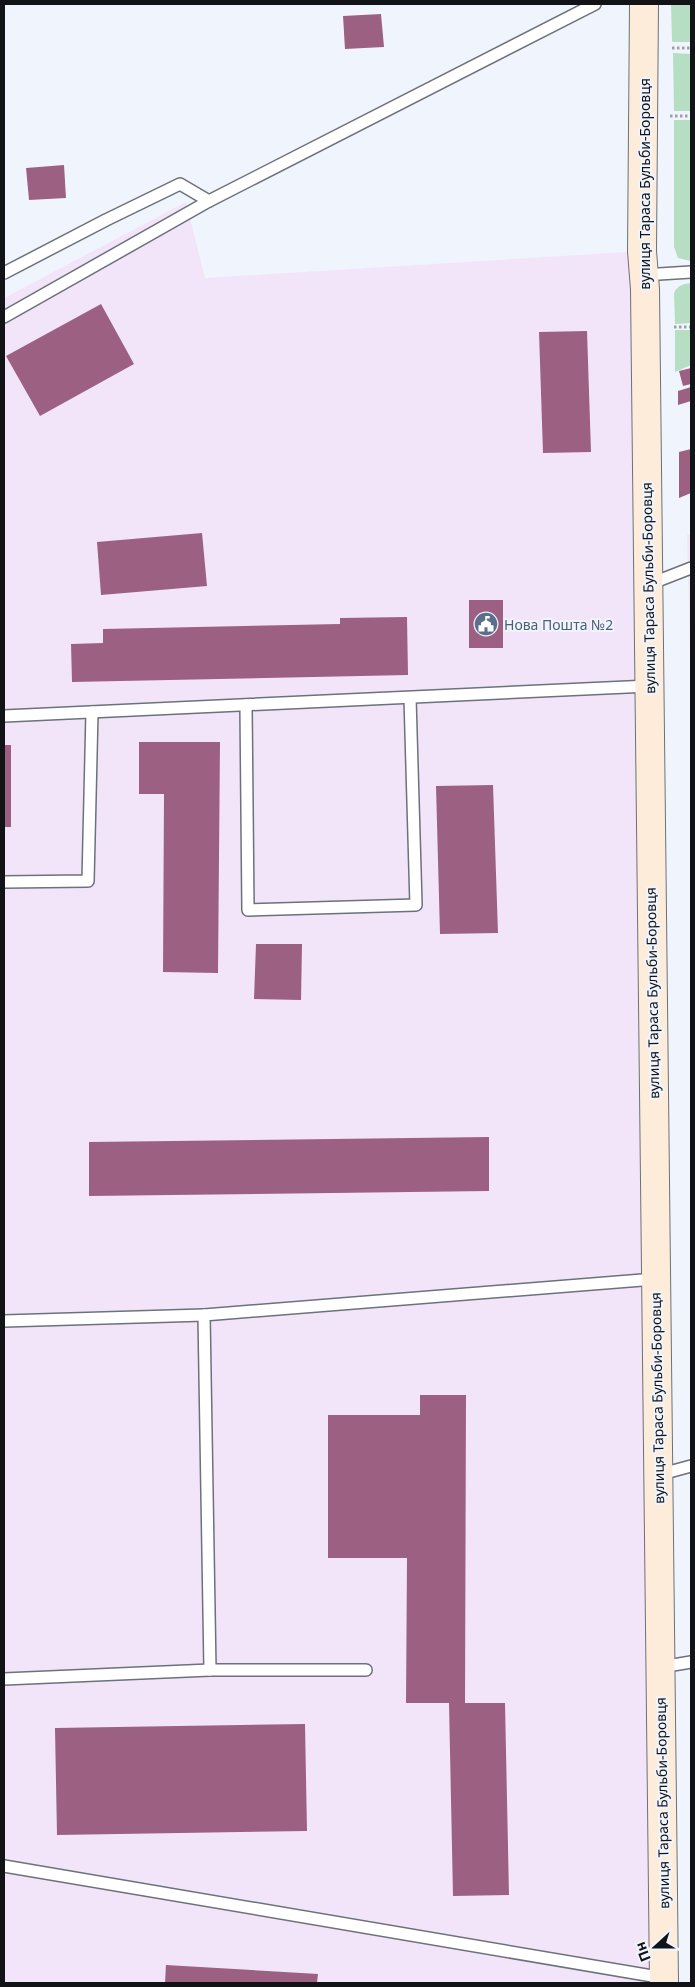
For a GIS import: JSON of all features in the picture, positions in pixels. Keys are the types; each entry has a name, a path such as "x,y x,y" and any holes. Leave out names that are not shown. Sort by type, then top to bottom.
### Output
{"street":[{"name":"вулиця Тараса Бульби-Боровця","path":"644,4 642,252 648,584 664,1980"}],"lane":[{"path":"4,317 209,201 595,4"},
{"path":"4,273 180,184 209,201"},
{"path":"643,275 691,272"},
{"path":"648,584 691,568"},
{"path":"4,716 649,686"},
{"path":"246,705 248,910 416,905 410,698"},
{"path":"4,882 88,881 92,712"},
{"path":"4,1321 204,1315 655,1279"},
{"path":"204,1315 210,1670"},
{"path":"658,1475 691,1466"},
{"path":"660,1667 691,1662"},
{"path":"4,1679 210,1670 366,1670"},
{"path":"4,1866 664,1980"}],"path":[{"path":"669,48 691,48"},
{"path":"670,116 691,116"},
{"path":"671,328 691,326"}],"shaded area":[{"path":"186,202 205,278 642,251 664,1983 4,1983 4,298"},
{"path":"691,534 691,689 687,535"}],"green space":[{"path":"671,4 691,4 691,42 672,41"},
{"path":"673,53 691,54 691,111 674,111"},
{"path":"674,120 691,120 691,261 678,258 674,247"},
{"path":"691,283 691,323 675,324 674,293 681,285"},
{"path":"675,330 691,330 691,365 675,372"}],"building":[{"path":"381,14 384,47 345,49 343,16"},
{"path":"64,165 66,198 29,200 26,168"},
{"path":"101,304 134,364 40,416 6,356"},
{"path":"587,331 591,452 543,453 539,332"},
{"path":"691,368 691,384 683,386 679,371"},
{"path":"691,387 691,401 678,405 678,391"},
{"path":"691,449 691,493 679,498 679,452"},
{"path":"202,533 207,586 101,595 97,542"},
{"name":"Нова Пошта №2","path":"469,600 503,600 503,648 469,648"},
{"path":"407,617 408,675 72,682 71,644 103,643 103,629 340,624 340,618"},
{"path":"139,742 220,742 218,973 163,972 164,794 139,794"},
{"path":"4,745 11,745 11,827 4,827"},
{"path":"493,785 498,933 440,934 436,786"},
{"path":"256,944 302,944 301,1000 254,999"},
{"path":"489,1137 489,1191 89,1196 89,1142"},
{"path":"420,1395 466,1395 465,1703 505,1703 509,1895 453,1896 449,1703 406,1703 407,1558 328,1558 328,1415 420,1415"},
{"path":"305,1724 307,1831 57,1835 55,1728"},
{"path":"166,1965 318,1974 317,1983 165,1983"}],"place":[{"name":"Нова Пошта №2","path":"486,624"}]}
